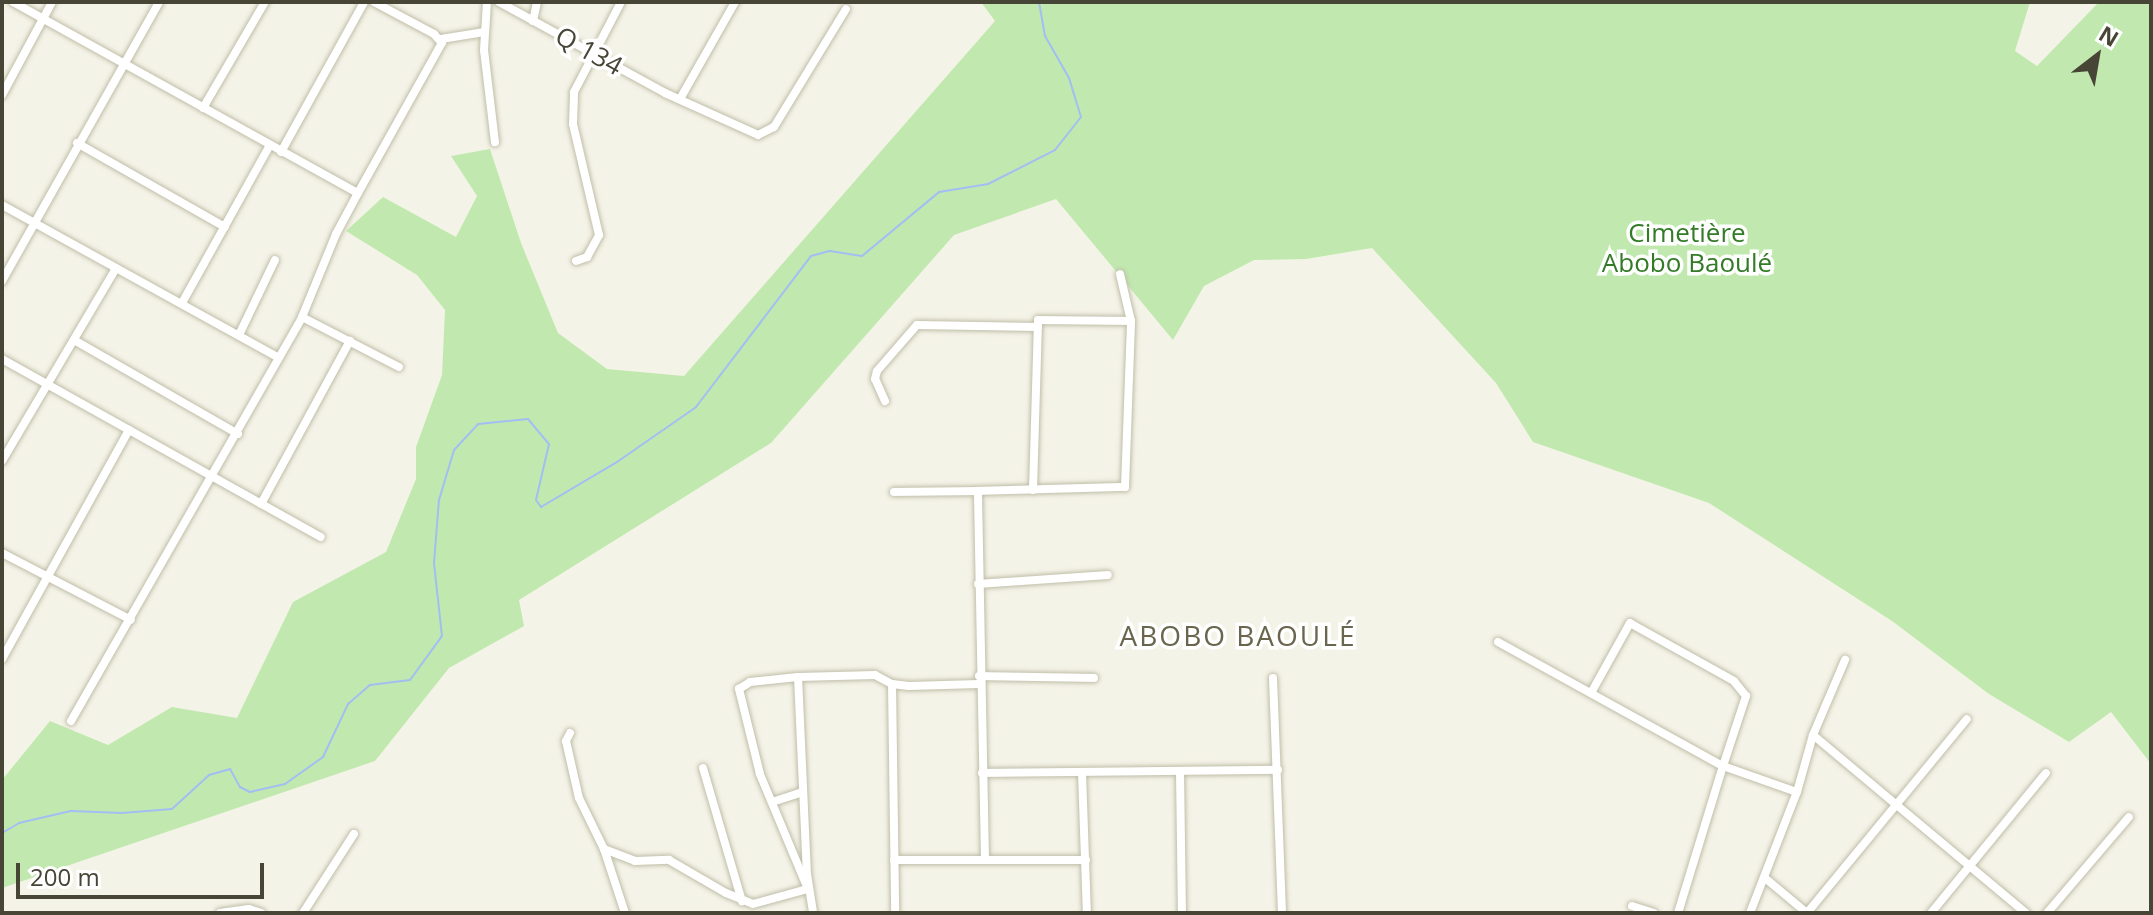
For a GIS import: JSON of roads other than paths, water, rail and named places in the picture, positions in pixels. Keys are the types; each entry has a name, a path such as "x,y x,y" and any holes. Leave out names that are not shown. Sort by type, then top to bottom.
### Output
{"street":[{"path":"13,2 358,193"},
{"path":"2,95 52,2"},
{"path":"2,281 159,2"},
{"path":"203,108 265,2"},
{"path":"281,152 364,2"},
{"path":"374,2 441,39 484,32"},
{"path":"487,2 484,32 495,142"},
{"name":"Q 134","path":"499,2 749,133 768,132 846,9"},
{"path":"533,21 537,2"},
{"path":"576,261 587,257 599,235 573,124 574,92 621,2"},
{"path":"680,99 735,2"},
{"path":"71,721 238,434 302,317 336,234 441,48 441,39"},
{"path":"77,143 225,227"},
{"path":"182,303 270,145"},
{"path":"2,205 279,358"},
{"path":"239,335 275,260"},
{"path":"2,461 116,268"},
{"path":"894,492 1125,487 1131,321 1120,274"},
{"path":"302,317 399,367"},
{"path":"1033,490 1038,320 1131,321"},
{"path":"885,401 875,379 877,371 917,325 1038,327"},
{"path":"74,340 238,434"},
{"path":"261,504 350,341"},
{"path":"2,359 321,537"},
{"path":"2,659 129,430"},
{"path":"978,491 979,680 985,860"},
{"path":"2,553 131,620"},
{"path":"978,584 1108,575"},
{"path":"1591,693 1627,624 1636,625 1734,681 1745,691 1678,913"},
{"path":"1498,642 1723,766 1797,792"},
{"path":"1750,913 1797,792 1813,735 1845,660"},
{"path":"808,889 760,774 739,689 750,682 798,677 875,675 892,684 1094,678"},
{"path":"798,677 808,889 813,913"},
{"path":"1273,678 1282,913"},
{"path":"892,684 895,913"},
{"path":"1765,878 1807,913 1967,719"},
{"path":"570,733 566,741 579,798 604,849 625,913"},
{"path":"1813,735 2026,913"},
{"path":"703,768 742,901"},
{"path":"982,773 1278,770"},
{"path":"1180,772 1182,913"},
{"path":"1082,773 1087,913"},
{"path":"1931,913 2046,773"},
{"path":"772,802 802,792"},
{"path":"2047,913 2129,817"},
{"path":"303,913 354,834"},
{"path":"604,849 627,858 669,860 742,901 764,903 808,889"},
{"path":"614,879 627,858"},
{"path":"894,860 1086,860"},
{"path":"1632,906 1654,913"},
{"path":"220,913 249,909 261,913"}],"waterway":[{"path":"2,833 19,823 71,811 122,813 172,809 209,775 230,769 240,787 250,792 285,784 323,757 348,704 370,685 410,680 442,636 434,563 439,500 454,450 478,424 528,419 549,444 536,500 541,507 617,462 696,407 811,256 830,251 862,256 939,192 988,184 1055,150 1081,117 1069,78 1045,36 1039,2"}],"district":[{"name":"ABOBO BAOULÉ","path":"1238,635"}],"park label":[{"name":"Cimetière Abobo Baoulé","path":"1687,248"}]}
